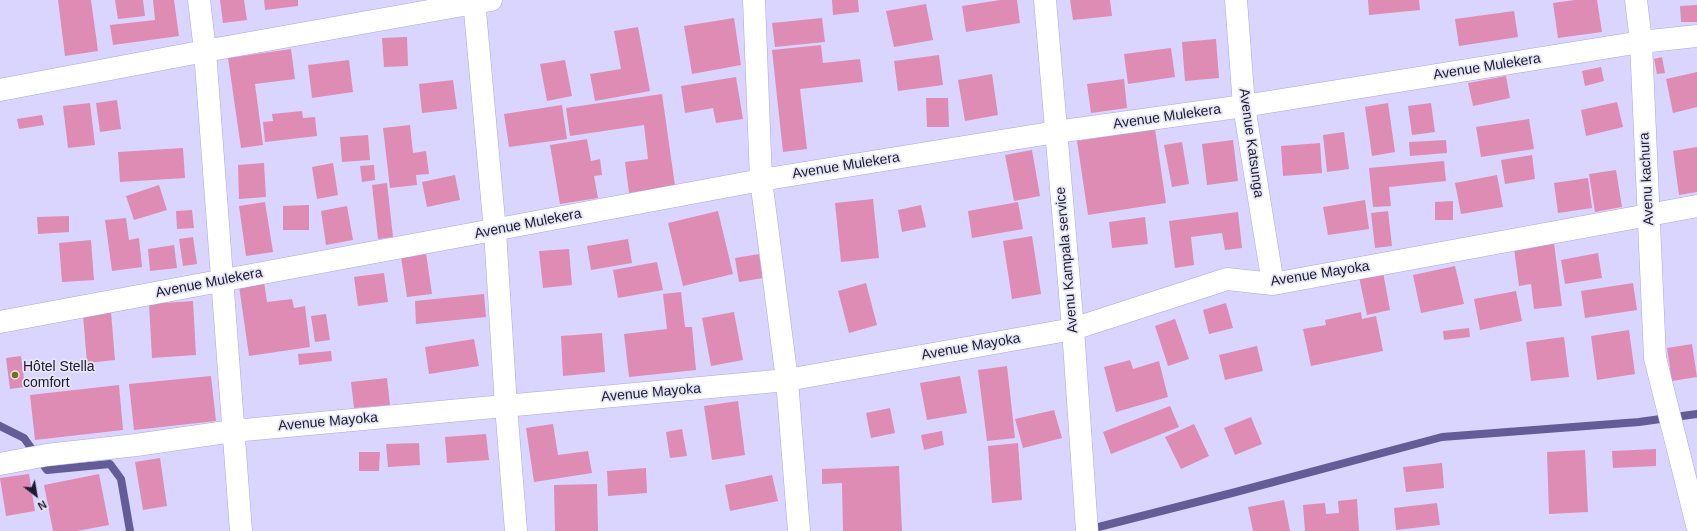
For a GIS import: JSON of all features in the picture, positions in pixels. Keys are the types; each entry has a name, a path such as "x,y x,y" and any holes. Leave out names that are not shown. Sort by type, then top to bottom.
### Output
{"street":[{"path":"199,0 205,51 241,531"},
{"path":"754,0 761,180 787,380 799,531"},
{"name":"Avenu Kampala service","path":"1045,0 1073,329 1087,525"},
{"name":"Avenue Katsunga","path":"1236,0 1244,106 1273,284"},
{"name":"Avenu kachura","path":"1636,0 1641,42 1655,358 1697,525"},
{"path":"0,90 480,1 506,406 516,531"},
{"name":"Avenue Mulekera","path":"0,322 495,231 761,180 1056,132 1244,106 1641,42 1697,36"},
{"name":"Avenue Mayoka","path":"10,462 47,455 136,445 233,431 787,380 1073,329 1227,279 1273,284 1697,206"}],"building":[{"path":"58,0 91,0 98,51 65,56"},
{"path":"115,0 143,0 145,16 118,19"},
{"path":"153,0 174,0 179,36 113,45 110,25 155,20"},
{"path":"220,0 244,0 247,20 223,23"},
{"path":"264,0 298,0 298,6 265,10"},
{"path":"832,0 858,0 859,12 833,15"},
{"path":"1000,0 1017,0 1020,23 966,32 962,6"},
{"path":"1070,0 1110,0 1112,16 1073,20"},
{"path":"1368,0 1419,0 1420,10 1369,15"},
{"path":"1575,0 1597,0 1602,32 1558,38 1553,3"},
{"path":"926,4 933,40 894,47 886,11"},
{"path":"1697,5 1697,22 1681,22 1680,6"},
{"path":"1514,11 1518,37 1459,46 1455,19"},
{"path":"734,18 741,65 692,74 684,26"},
{"path":"822,18 825,42 775,47 772,23"},
{"path":"638,27 650,91 595,101 590,74 621,69 614,31"},
{"path":"407,37 408,66 384,67 382,38"},
{"path":"1216,39 1219,78 1185,81 1182,42"},
{"path":"821,45 823,63 860,59 863,82 800,89 807,149 783,152 772,50"},
{"path":"1171,48 1175,77 1128,84 1124,54"},
{"path":"291,49 295,79 255,84 263,145 241,148 228,58"},
{"path":"939,55 943,85 898,91 894,61"},
{"path":"1662,57 1665,73 1657,74 1654,59"},
{"path":"349,60 353,92 312,98 308,65"},
{"path":"565,60 572,96 547,101 540,64"},
{"path":"1601,67 1604,81 1585,86 1582,71"},
{"path":"1697,72 1697,107 1673,113 1666,79"},
{"path":"992,74 998,115 965,121 958,80"},
{"path":"1506,76 1510,98 1473,106 1468,83"},
{"path":"736,77 743,119 716,123 713,108 685,113 681,86"},
{"path":"1124,79 1127,108 1091,113 1087,84"},
{"path":"453,80 457,109 422,113 419,84"},
{"path":"662,94 675,186 629,193 625,162 648,159 644,125 570,136 566,108"},
{"path":"926,98 948,98 949,127 927,127"},
{"path":"117,100 121,129 100,132 96,103"},
{"path":"1617,102 1623,127 1586,136 1581,110"},
{"path":"90,103 95,145 68,148 63,106"},
{"path":"1388,103 1395,152 1372,156 1365,107"},
{"path":"1431,103 1435,132 1412,135 1408,106"},
{"path":"562,105 567,139 509,147 504,114"},
{"path":"302,111 303,118 315,117 317,136 265,142 263,122 273,121 272,114"},
{"path":"42,115 44,125 19,129 17,119"},
{"path":"1529,119 1534,149 1481,157 1476,127"},
{"path":"410,125 413,153 426,151 429,174 416,175 417,185 390,188 383,128"},
{"path":"1155,129 1166,203 1088,215 1077,141"},
{"path":"1344,132 1349,169 1327,172 1323,135"},
{"path":"368,135 370,160 342,162 340,137"},
{"path":"587,139 591,161 600,159 602,175 594,176 598,198 560,204 550,145"},
{"path":"1233,140 1238,181 1207,185 1202,144"},
{"path":"1446,140 1447,153 1410,156 1409,142"},
{"path":"1182,142 1189,184 1172,187 1164,145"},
{"path":"1320,143 1322,173 1283,176 1281,146"},
{"path":"1697,147 1697,192 1679,195 1673,151"},
{"path":"183,148 185,178 120,182 118,152"},
{"path":"1032,150 1040,196 1014,201 1005,155"},
{"path":"1532,155 1535,179 1505,184 1501,160"},
{"path":"1444,161 1446,181 1389,187 1391,206 1373,207 1369,168"},
{"path":"264,163 266,197 239,199 238,165"},
{"path":"333,163 338,195 317,199 312,167"},
{"path":"374,165 375,180 362,182 360,166"},
{"path":"1616,170 1622,207 1595,212 1589,174"},
{"path":"455,175 460,200 427,207 422,182"},
{"path":"1497,175 1503,207 1461,214 1455,183"},
{"path":"1588,178 1592,208 1558,213 1554,183"},
{"path":"387,183 393,237 378,239 372,185"},
{"path":"159,185 167,210 134,220 126,196"},
{"path":"873,199 879,258 841,262 835,203"},
{"path":"1365,200 1369,229 1328,235 1323,207"},
{"path":"1453,201 1453,220 1435,220 1435,202"},
{"path":"265,202 273,252 246,256 239,206"},
{"path":"1018,202 1023,229 972,238 968,211"},
{"path":"309,205 309,230 283,230 283,206"},
{"path":"921,205 926,227 902,232 898,210"},
{"path":"347,206 353,240 326,245 321,211"},
{"path":"192,210 194,228 177,229 176,211"},
{"path":"718,211 733,274 683,286 668,223"},
{"path":"1388,211 1392,246 1375,248 1371,213"},
{"path":"1238,212 1242,248 1225,250 1222,233 1191,237 1194,265 1175,268 1169,221"},
{"path":"69,216 69,232 38,234 37,217"},
{"path":"1145,217 1148,244 1112,248 1109,222"},
{"path":"126,218 129,240 139,238 142,267 112,271 105,220"},
{"path":"1032,236 1041,294 1012,299 1003,241"},
{"path":"193,237 197,264 183,266 179,239"},
{"path":"628,239 632,263 591,270 587,246"},
{"path":"91,240 94,280 62,282 59,243"},
{"path":"1554,243 1562,306 1534,309 1531,284 1519,286 1514,248"},
{"path":"174,245 177,268 150,271 148,249"},
{"path":"569,249 572,285 543,288 539,251"},
{"path":"426,253 432,294 407,297 401,257"},
{"path":"1598,253 1602,278 1565,284 1561,260"},
{"path":"759,254 763,278 739,282 735,258"},
{"path":"657,262 663,290 618,298 613,270"},
{"path":"1455,266 1464,304 1421,313 1413,275"},
{"path":"1383,272 1390,310 1367,315 1359,277"},
{"path":"384,273 388,302 358,306 354,277"},
{"path":"264,282 267,302 292,299 294,308 305,306 310,347 249,356 239,286"},
{"path":"866,283 877,325 849,333 838,291"},
{"path":"1633,283 1637,310 1585,318 1581,291"},
{"path":"1516,291 1522,321 1480,330 1474,299"},
{"path":"681,292 685,327 692,327 696,370 629,377 624,334 667,329 663,294"},
{"path":"484,294 486,317 416,324 415,301"},
{"path":"193,301 196,355 152,358 149,304"},
{"path":"1226,303 1233,328 1209,334 1203,310"},
{"path":"111,312 115,360 87,363 83,315"},
{"path":"734,312 743,360 711,366 702,318"},
{"path":"1361,312 1362,319 1376,316 1383,351 1311,366 1303,329 1326,325 1325,320"},
{"path":"326,314 330,340 315,342 311,316"},
{"path":"1175,319 1189,359 1168,366 1155,326"},
{"path":"1469,328 1470,337 1444,340 1443,331"},
{"path":"1629,330 1635,374 1597,380 1591,336"},
{"path":"602,333 605,372 563,376 561,336"},
{"path":"1564,337 1569,377 1531,381 1526,342"},
{"path":"474,339 479,366 429,374 425,347"},
{"path":"1692,344 1697,377 1672,381 1667,348"},
{"path":"1257,346 1263,371 1225,380 1219,355"},
{"path":"331,351 332,361 299,365 298,354"},
{"path":"21,356 25,387 10,389 6,358"},
{"path":"1130,360 1133,369 1159,361 1168,397 1116,412 1104,367"},
{"path":"1007,366 1015,438 987,441 978,370"},
{"path":"211,376 216,421 134,430 129,384"},
{"path":"960,376 967,413 927,420 920,383"},
{"path":"387,378 390,405 354,408 351,382"},
{"path":"119,385 123,430 35,440 30,395"},
{"path":"738,401 745,455 712,460 704,406"},
{"path":"1170,406 1179,427 1111,454 1103,432"},
{"path":"890,408 895,433 871,438 866,413"},
{"path":"1054,410 1062,438 1023,448 1015,419"},
{"path":"1251,417 1262,444 1235,455 1224,428"},
{"path":"553,424 558,455 588,451 592,473 534,482 526,428"},
{"path":"1194,424 1209,456 1181,469 1165,437"},
{"path":"682,429 687,456 670,458 666,432"},
{"path":"942,431 944,445 924,450 921,435"},
{"path":"486,434 489,460 447,463 445,437"},
{"path":"419,443 420,465 388,467 386,444"},
{"path":"1018,443 1022,500 992,503 988,446"},
{"path":"1656,449 1656,466 1613,468 1612,451"},
{"path":"1585,450 1588,512 1549,514 1547,452"},
{"path":"359,452 380,452 379,471 359,471"},
{"path":"160,458 167,506 143,510 135,462"},
{"path":"1442,463 1444,488 1406,492 1403,467"},
{"path":"899,466 902,531 843,531 842,483 822,484 822,469"},
{"path":"646,468 647,493 608,496 607,471"},
{"path":"29,474 35,511 6,516 0,478"},
{"path":"99,474 109,525 77,531 53,531 44,485"},
{"path":"772,475 778,501 730,511 725,485"},
{"path":"597,484 598,531 555,531 554,485"},
{"path":"1357,499 1359,531 1305,531 1303,505 1325,503 1326,514 1339,513 1338,501"},
{"path":"1284,500 1290,531 1253,531 1248,507"},
{"path":"1437,503 1440,525 1396,530 1394,508"}],"waterway":[{"path":"1087,530 1442,437 1639,422 1697,414"},
{"path":"0,426 24,438 47,470 110,464 121,479 130,531"}],"place":[{"name":"Hôtel Stella comfort","path":"15,375"}]}
